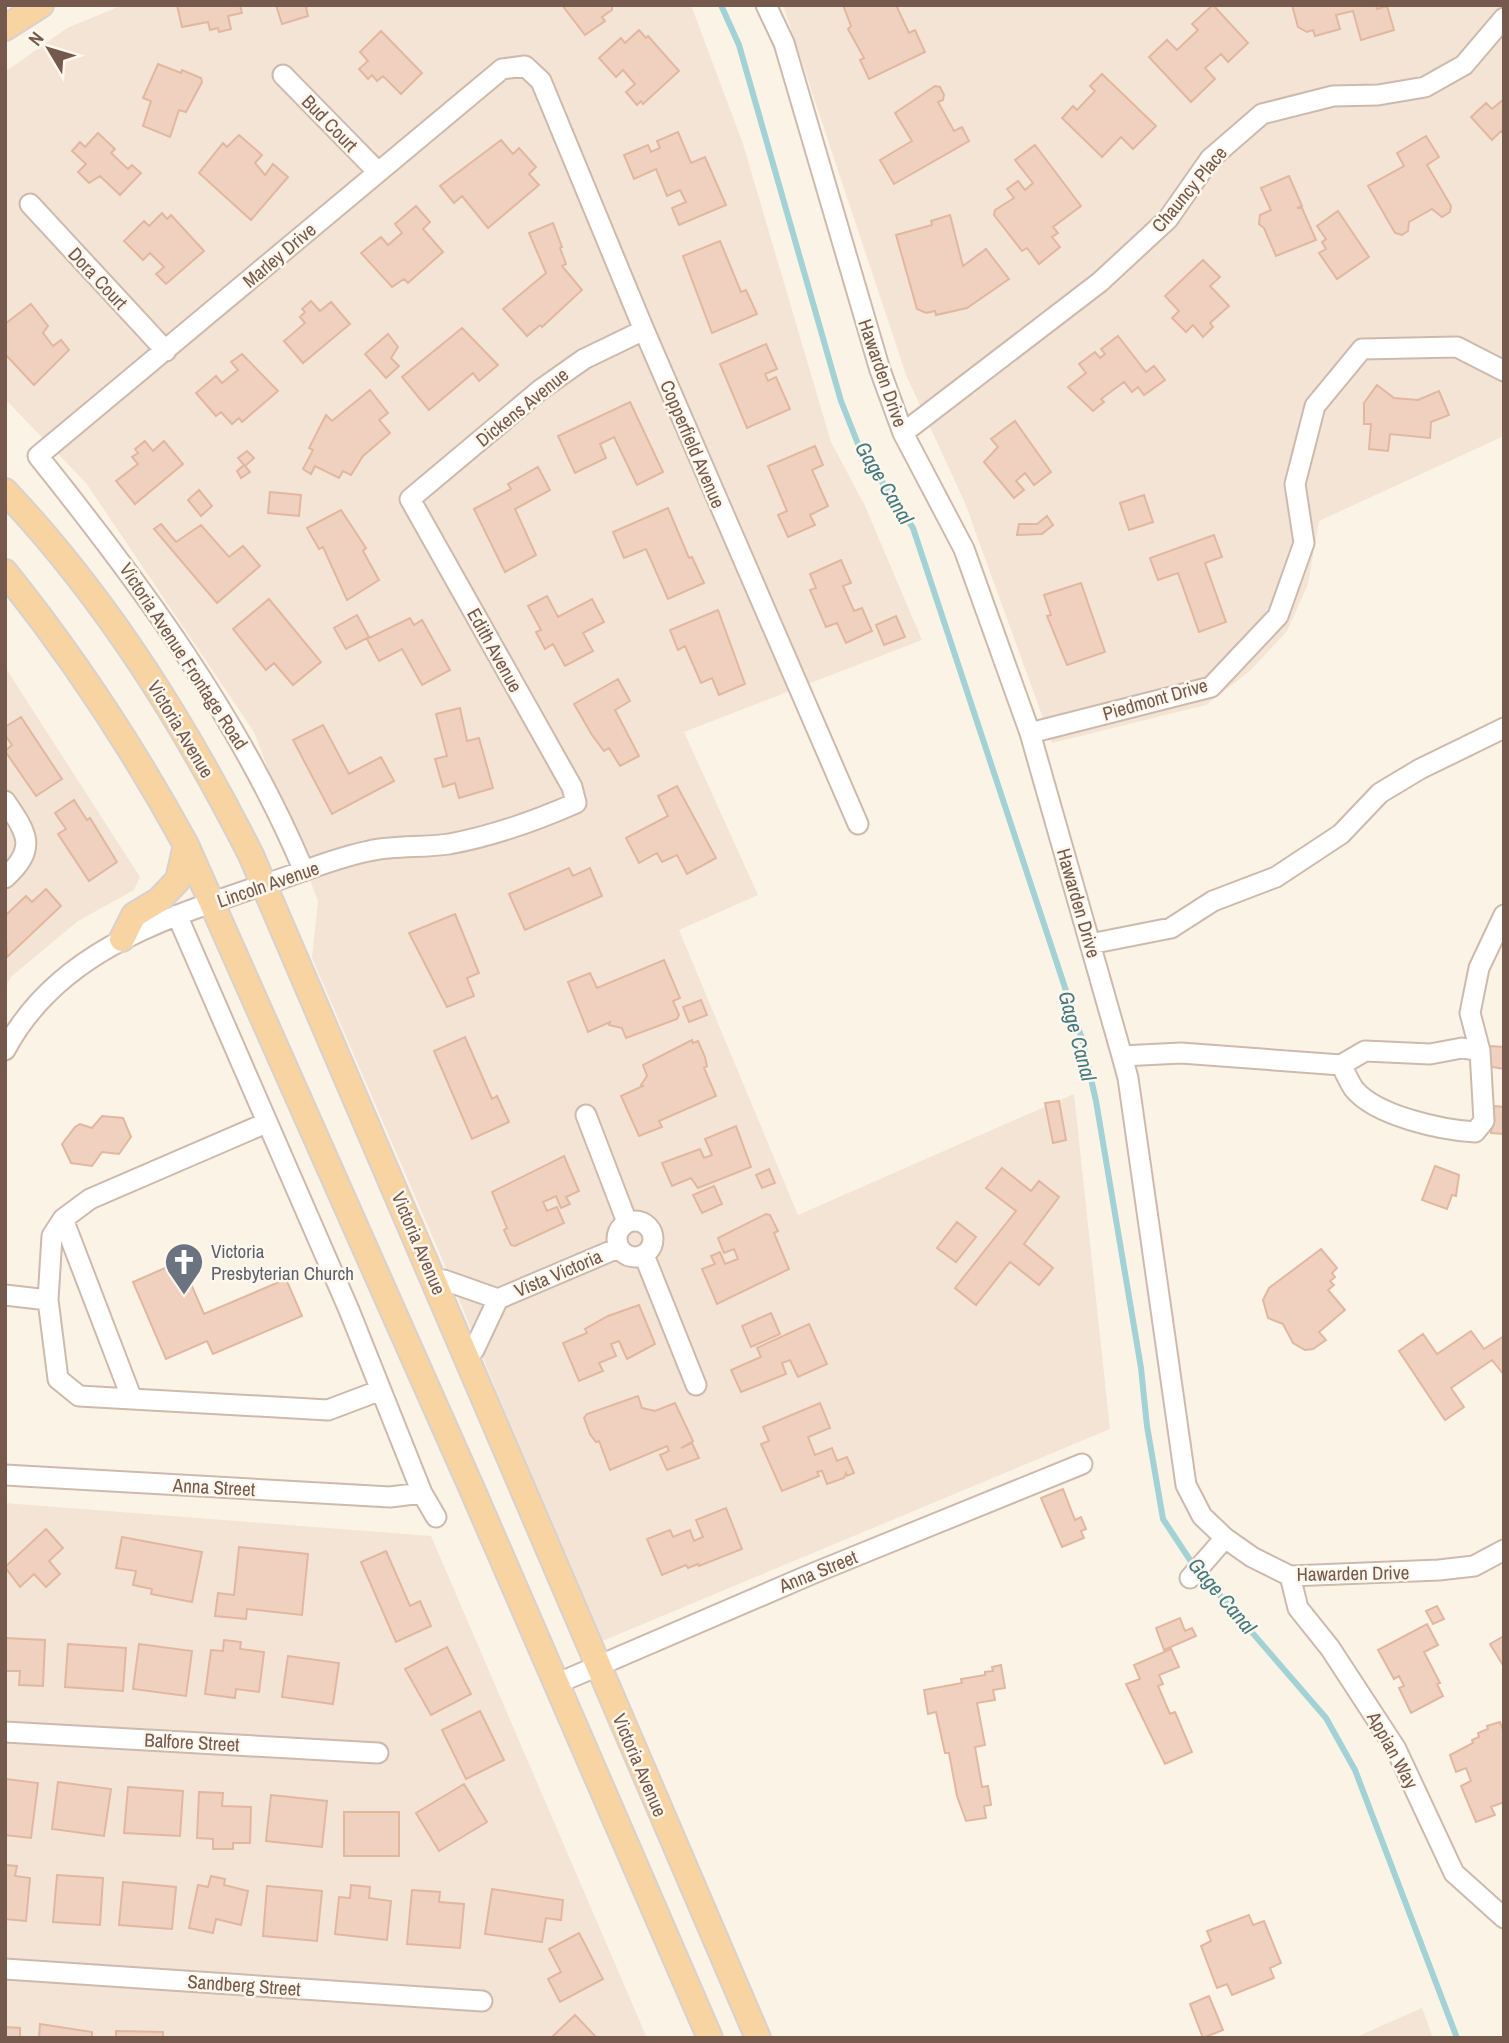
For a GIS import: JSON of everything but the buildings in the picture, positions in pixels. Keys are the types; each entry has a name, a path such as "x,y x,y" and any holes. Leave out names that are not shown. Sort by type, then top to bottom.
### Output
{"main road":[{"path":"5,27 41,5"},
{"name":"Victoria Avenue","path":"5,491 71,564 174,714 216,787 264,885 758,2038"},
{"path":"5,572 96,692 186,845 710,2038"},
{"path":"122,939 134,915 159,900 178,880 183,868 186,845"}],"street":[{"name":"Hawarden Drive","path":"766,5 784,43 880,370 903,433 964,549 1030,733 1122,1056 1128,1078 1186,1485 1202,1516 1225,1538 1252,1557 1290,1576 1474,1566 1504,1550"},
{"name":"Chauncy Place","path":"903,433 1100,282 1168,219 1210,159 1262,114 1333,96 1378,95 1425,87 1464,65 1504,18"},
{"name":"Marley Drive","path":"38,456 502,69 525,66"},
{"name":"Copperfield Avenue","path":"525,66 541,81 644,330 858,824"},
{"name":"Bud Court","path":"283,75 377,171"},
{"name":"Dora Court","path":"30,204 166,351"},
{"name":"Dickens Avenue","path":"410,499 551,382 583,359 644,330"},
{"name":"Piedmont Drive","path":"1030,733 1211,687 1278,616 1304,543 1295,484 1315,406 1362,349 1457,347 1504,371"},
{"name":"Victoria Avenue Frontage Road","path":"38,456 126,566 220,706 254,764 303,871"},
{"name":"Edith Avenue","path":"410,499 572,787 576,803"},
{"path":"1090,944 1171,928 1213,901 1276,877 1341,834 1380,793 1464,746 1504,728"},
{"path":"5,801 26,832 27,849 19,866 5,878"},
{"name":"Lincoln Avenue","path":"5,1050 48,991 95,953 177,915 303,871 370,851 447,844 494,834 576,803"},
{"path":"177,915 381,1390 422,1493 436,1517"},
{"path":"1341,1065 1355,1090 1390,1112 1444,1130 1475,1132 1484,1121 1480,1051 1470,1013 1479,968 1504,915"},
{"path":"1122,1056 1181,1053 1341,1065 1365,1051 1430,1054 1462,1048 1480,1051"},
{"path":"586,1115 627,1222"},
{"path":"267,1123 90,1199 63,1219 52,1236 48,1300 58,1379 79,1396 328,1410 381,1390"},
{"path":"63,1219 132,1399"},
{"path":"641,1221 652,1230 653,1244 644,1255 629,1257 618,1248 617,1233 627,1222 641,1221"},
{"name":"Vista Victoria","path":"467,1354 474,1350 498,1299 618,1248"},
{"path":"644,1255 696,1385"},
{"name":"Vista Victoria","path":"435,1280 444,1280 498,1299"},
{"path":"5,1295 48,1300"},
{"name":"Anna Street","path":"556,1684 1082,1464"},
{"name":"Anna Street","path":"5,1475 390,1497 422,1493"},
{"path":"1197,1571 1225,1538"},
{"name":"Appian Way","path":"1290,1576 1298,1608 1330,1648 1396,1749 1454,1872 1504,1918"},
{"name":"Balfore Street","path":"5,1732 378,1753"},
{"name":"Sandberg Street","path":"5,1969 482,2001"}],"shaded area":[{"path":"123,5 691,5 743,144 831,442 865,506 922,640 684,732 758,895 679,930 798,1215 1074,1094 1110,1429 600,1642 443,1261 312,958 318,901 254,732 86,483 5,399 5,72 67,28"},
{"path":"783,5 1504,5 1504,436 1319,521 1308,584 1287,631 1251,670 1206,705 1052,743 965,503 906,375"},
{"path":"5,667 140,877 134,890 78,921 12,976 5,987"},
{"path":"5,1503 431,1536 647,2038 5,2038"},
{"path":"1422,2008 1433,2038 1354,2038"}],"waterway":[{"name":"Gage Canal","path":"721,5 739,45 841,401 860,449 913,528 1082,1039 1096,1101 1141,1368 1147,1426 1163,1519 1192,1563 1326,1718 1355,1770 1457,2038"}],"place":[{"name":"Victoria Presbyterian Church","path":"184,1296"}]}
